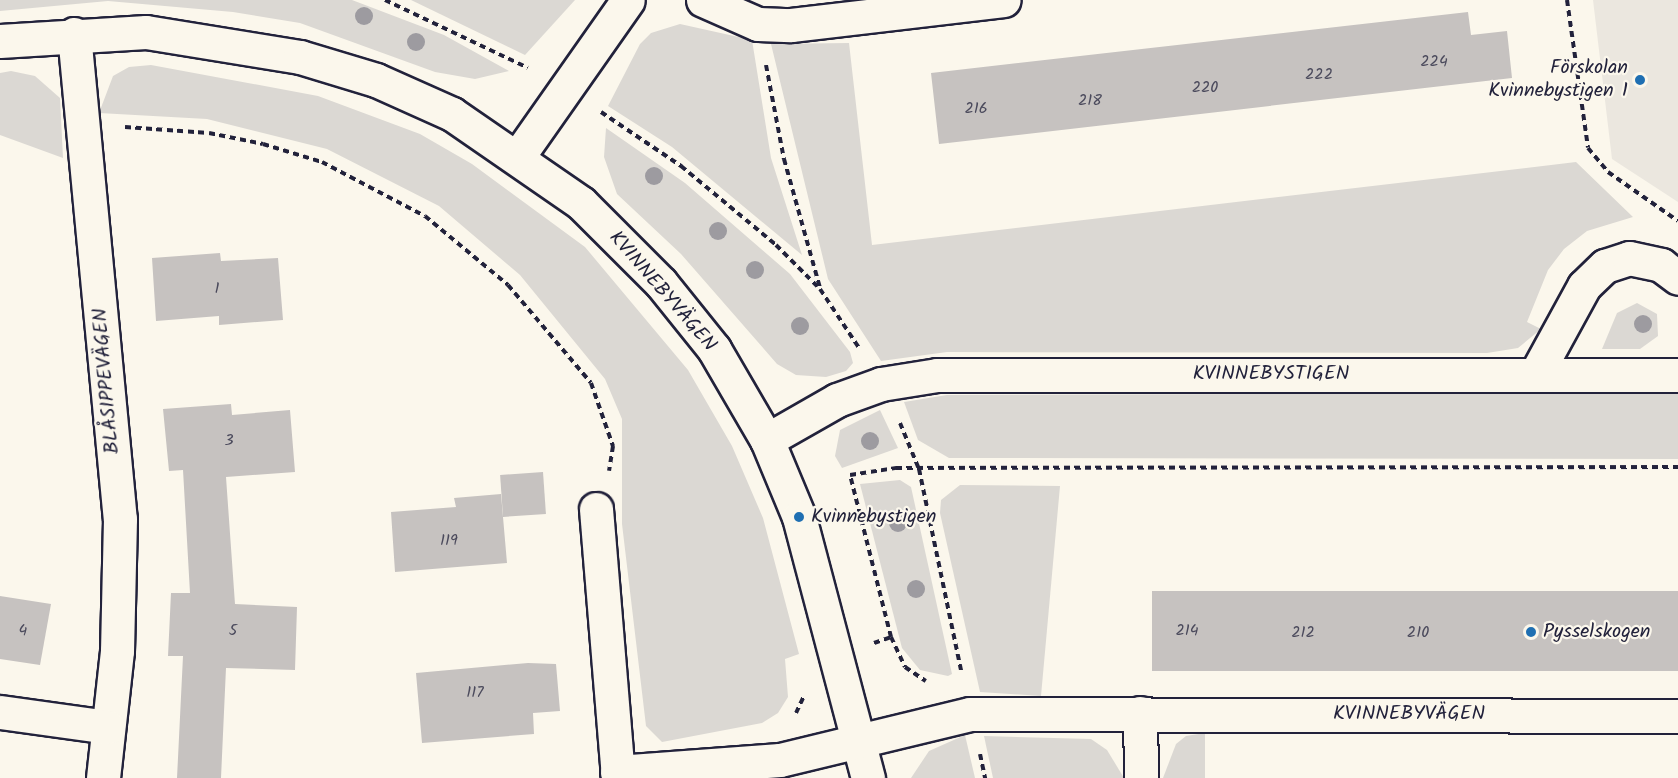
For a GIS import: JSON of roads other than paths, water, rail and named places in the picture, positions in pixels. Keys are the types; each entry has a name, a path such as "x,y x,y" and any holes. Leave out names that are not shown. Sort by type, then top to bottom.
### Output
{"street":[{"path":"519,155 628,0"},
{"path":"703,0 758,24 1004,0"},
{"name":"KVINNEBYVÄGEN","path":"0,41 74,34 146,32 300,57 376,80 430,105 519,155 581,203 661,283 714,349 767,440 799,517 868,778"},
{"name":"BLÅSIPPEVÄGEN","path":"74,34 120,519 117,651 103,778"},
{"path":"1537,372 1584,286 1605,266 1629,258 1661,265 1678,278"},
{"name":"KVINNEBYSTIGEN","path":"767,440 837,400 881,384 937,375 1537,372 1618,379 1678,375"},
{"name":"KVINNEBYVÄGEN","path":"596,509 618,775 780,760 970,714 1678,716"},
{"path":"0,712 108,727"},
{"path":"1140,713 1141,778"}],"place":[{"name":"Förskolan Kvinnebystigen 1","path":"1640,80"},
{"name":"Kvinnebystigen","path":"799,517"},
{"name":"Pysselskogen","path":"1531,632"}]}
